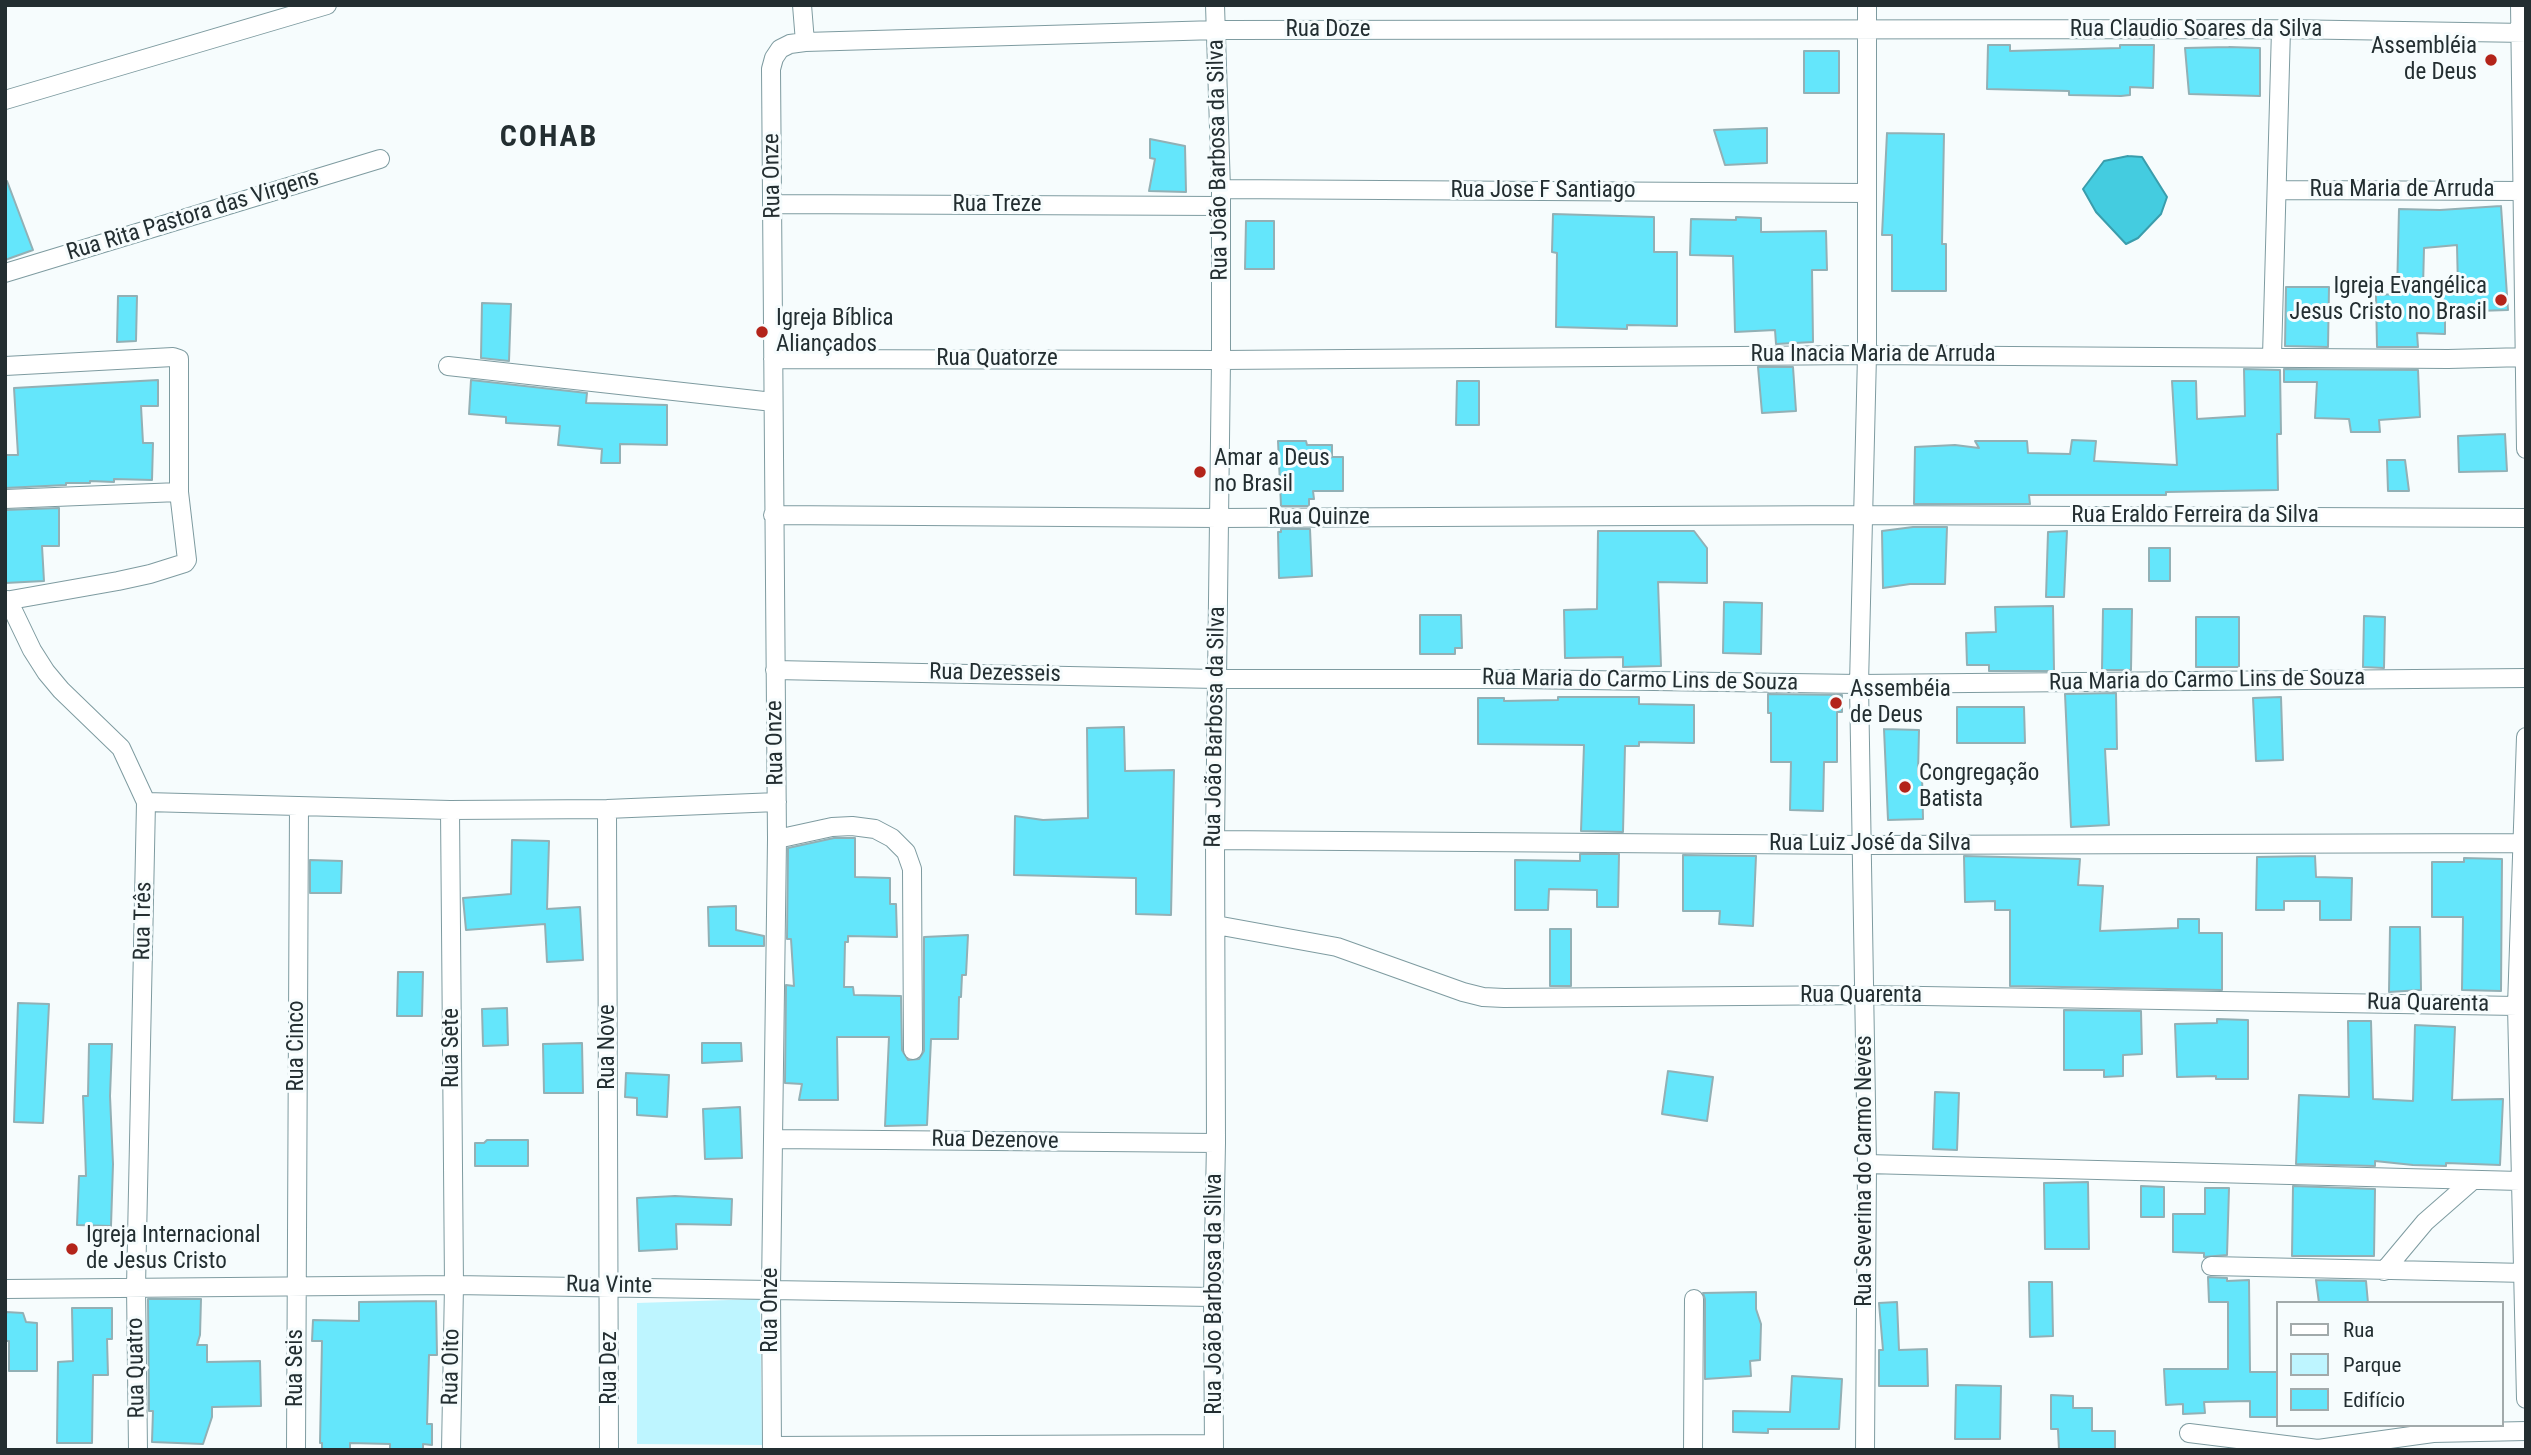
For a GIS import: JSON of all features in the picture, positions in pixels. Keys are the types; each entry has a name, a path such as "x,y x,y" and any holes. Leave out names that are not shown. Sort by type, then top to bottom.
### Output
{"street":[{"path":"5,100 327,5"},
{"path":"797,43 802,5"},
{"name":"Rua João Barbosa da Silva","path":"1214,1447 1216,679 1221,360 1215,5"},
{"path":"1867,5 1867,30"},
{"path":"2520,5 2523,33 2526,449"},
{"path":"2272,356 2279,190 2281,29"},
{"name":"Rua Claudio Soares da Silva","path":"1867,30 2281,29 2523,33"},
{"name":"Rua Doze","path":"797,43 1217,30 1867,30"},
{"name":"Rua Severina do Carmo Neves","path":"1865,1450 1867,1164 1859,684 1867,355 1867,30"},
{"name":"Rua Onze","path":"772,1448 771,1289 777,839 771,69 780,49 797,43"},
{"name":"Rua Rita Pastora das Virgens","path":"5,273 380,159"},
{"name":"Rua Maria de Arruda","path":"2279,190 2524,191"},
{"name":"Rua Jose F Santiago","path":"1220,198 1866,192"},
{"name":"Rua Treze","path":"774,205 1220,198"},
{"name":"Rua Inacia Maria de Arruda","path":"1221,360 1867,355 2448,359 2525,357"},
{"path":"5,366 179,359 179,492 186,562 118,581 7,601"},
{"name":"Rua Quatorze","path":"773,359 1221,360"},
{"path":"448,366 773,402"},
{"path":"5,499 179,492"},
{"name":"Rua Eraldo Ferreira da Silva","path":"1864,514 2526,517"},
{"name":"Rua Quinze","path":"773,515 1219,518 1864,514"},
{"name":"Rua Três","path":"7,601 32,650 61,690 121,747 146,802 136,1287"},
{"name":"Rua Dezesseis","path":"775,670 1216,679"},
{"name":"Rua Maria do Carmo Lins de Souza","path":"1216,679 1517,679 1859,684 2526,678"},
{"path":"2526,737 2525,843 2517,1006 2522,1112 2520,1181 2526,1399"},
{"path":"146,802 450,810 607,809 776,802"},
{"name":"Rua Cinco","path":"295,1286 299,806"},
{"name":"Rua Nove","path":"607,809 610,1286"},
{"name":"Rua Sete","path":"450,810 454,1285"},
{"path":"777,839 832,827 852,826 875,829 892,838 906,852 912,869 914,1050"},
{"name":"Rua Luiz José da Silva","path":"1215,840 1863,845 2525,843"},
{"name":"Rua Quarenta","path":"1216,925 1337,947 1483,997 1864,995 2517,1006"},
{"name":"Rua Dezenove","path":"773,1139 1216,1143"},
{"path":"1867,1164 2520,1181"},
{"path":"2384,1271 2425,1222 2473,1180"},
{"path":"2211,1266 2524,1273"},
{"name":"Rua Oito","path":"451,1450 454,1285"},
{"name":"Rua Seis","path":"295,1286 296,1450"},
{"name":"Rua Vinte","path":"5,1289 610,1286 1213,1297"},
{"name":"Rua Dez","path":"610,1286 610,1450"},
{"name":"Rua Quatro","path":"136,1287 138,1450"},
{"path":"1693,1299 1693,1450"},
{"path":"2189,1433 2318,1450 2433,1433 2526,1432"},
{"path":"772,1448 1214,1447"}],"green space":[{"path":"760,1299 762,1445 637,1444 637,1303"}],"water":[{"path":"2128,156 2142,157 2167,197 2161,214 2138,238 2126,244 2096,212 2083,189 2104,161"}],"building":[{"path":"1988,45 2010,45 2010,51 2154,45 2153,88 2130,87 2130,95 2121,96 2069,95 2069,91 1987,89"},
{"path":"2185,48 2260,48 2260,96 2189,94"},
{"path":"1804,51 1839,51 1839,93 1804,93"},
{"path":"1767,128 1767,163 1725,165 1714,130"},
{"path":"1887,133 1944,134 1942,244 1946,244 1946,291 1892,291 1892,235 1882,235"},
{"path":"1150,139 1185,146 1186,192 1149,191 1155,159 1150,158"},
{"path":"5,181 33,250 5,260"},
{"path":"2501,206 2508,310 2445,312 2445,334 2417,333 2418,347 2377,347 2376,295 2397,294 2399,209 2440,210","holes":["2457,245 2458,289 2423,288 2424,248"]},
{"path":"1553,214 1654,217 1654,252 1677,252 1677,326 1627,325 1627,329 1556,327 1557,253 1552,252"},
{"path":"1736,217 1761,218 1761,232 1826,231 1827,270 1812,270 1813,342 1776,344 1775,330 1735,332 1733,256 1690,255 1691,219 1736,220"},
{"path":"1246,221 1274,221 1274,269 1245,269"},
{"path":"2286,287 2329,287 2328,347 2285,346"},
{"path":"118,296 137,296 136,341 117,342"},
{"path":"482,303 511,304 509,361 481,358"},
{"path":"1758,367 1793,367 1796,411 1762,413"},
{"path":"2244,369 2280,370 2278,490 2166,492 2166,495 2029,495 2030,504 1914,504 1915,447 1955,445 1979,448 1975,441 2027,441 2028,453 2070,454 2072,440 2096,441 2094,461 2177,465 2172,381 2196,381 2197,419 2245,416"},
{"path":"2284,369 2418,370 2420,417 2379,420 2380,432 2351,432 2349,419 2315,418 2317,382 2284,382"},
{"path":"158,380 158,406 141,406 143,443 153,443 152,480 114,479 114,482 90,481 5,488 5,455 18,455 14,388"},
{"path":"471,380 587,393 586,403 667,405 667,445 620,444 620,463 601,463 602,449 558,445 560,426 506,423 506,417 469,414"},
{"path":"1457,381 1479,381 1479,425 1456,425"},
{"path":"2505,434 2507,471 2459,472 2458,436"},
{"path":"1278,441 1332,445 1332,457 1343,457 1343,491 1313,491 1314,499 1309,499 1309,506 1281,506"},
{"path":"2387,460 2405,460 2409,491 2388,491"},
{"path":"59,508 59,546 42,546 44,581 5,583 5,510"},
{"path":"1947,527 1945,584 1910,584 1883,588 1882,531"},
{"path":"1281,529 1310,529 1312,576 1279,578 1278,532 1281,532"},
{"path":"1598,531 1694,531 1707,548 1707,583 1658,582 1661,666 1623,667 1623,657 1565,658 1564,610 1597,609"},
{"path":"2067,531 2064,597 2046,597 2048,532"},
{"path":"2149,548 2170,548 2170,581 2149,581"},
{"path":"1724,602 1762,603 1761,654 1723,653"},
{"path":"2053,606 2054,671 1989,671 1989,665 1967,665 1966,633 1996,632 1995,607"},
{"path":"2103,609 2132,609 2131,670 2102,670"},
{"path":"1420,615 1461,615 1462,648 1455,648 1455,654 1420,654"},
{"path":"2364,616 2385,617 2384,668 2363,667"},
{"path":"2196,617 2239,617 2239,667 2196,667"},
{"path":"2116,693 2117,749 2105,749 2109,825 2071,827 2065,694"},
{"path":"1768,694 1842,695 1842,712 1837,712 1837,762 1824,762 1823,811 1790,810 1791,762 1771,762 1771,713 1768,713"},
{"path":"1558,697 1639,697 1639,704 1694,705 1694,743 1639,742 1639,746 1625,746 1623,832 1581,831 1584,745 1478,744 1478,698 1504,698 1504,701 1558,700"},
{"path":"2281,697 2283,760 2256,761 2253,698"},
{"path":"1957,707 2024,707 2025,743 1957,743"},
{"path":"1124,727 1125,771 1174,770 1171,915 1136,914 1136,878 1014,875 1015,816 1043,820 1088,818 1087,728"},
{"path":"1884,729 1919,730 1918,774 1922,774 1923,819 1888,820"},
{"path":"834,838 855,838 855,877 890,878 890,904 896,904 897,937 848,936 848,942 845,942 844,987 853,987 854,995 901,996 902,1050 908,1060 919,1059 924,1051 924,937 968,935 966,975 962,975 959,997 958,1039 931,1039 927,1125 885,1126 889,1037 837,1037 838,1100 799,1100 802,1084 785,1083 786,985 794,986 791,939 787,939 788,848"},
{"path":"512,840 549,841 547,909 580,907 583,960 547,962 545,924 466,930 463,898 511,894"},
{"path":"1580,854 1619,854 1618,907 1597,907 1597,890 1549,889 1548,910 1515,910 1515,860 1580,861"},
{"path":"1683,855 1756,856 1753,926 1719,924 1720,911 1683,911"},
{"path":"1964,856 2080,859 2078,885 2103,886 2100,931 2178,928 2178,919 2199,919 2199,933 2222,933 2222,990 2010,986 2010,910 1995,910 1995,901 1965,902"},
{"path":"2315,856 2316,877 2352,878 2351,920 2320,920 2320,901 2284,901 2284,910 2256,910 2257,857"},
{"path":"2464,858 2502,859 2501,991 2462,990 2463,917 2432,917 2432,862 2464,862"},
{"path":"310,860 342,861 341,893 310,893"},
{"path":"736,906 736,930 764,936 764,946 709,946 708,907"},
{"path":"2390,927 2420,927 2421,990 2389,992"},
{"path":"1550,929 1571,929 1571,986 1550,986"},
{"path":"398,972 423,972 422,1016 397,1016"},
{"path":"18,1003 49,1004 43,1123 14,1122"},
{"path":"507,1008 508,1045 483,1046 482,1009"},
{"path":"2064,1010 2141,1011 2142,1054 2123,1055 2123,1076 2104,1077 2104,1070 2064,1070"},
{"path":"2217,1019 2248,1020 2248,1079 2177,1077 2175,1024 2217,1023"},
{"path":"2348,1021 2371,1021 2373,1099 2413,1101 2415,1025 2455,1027 2452,1100 2503,1099 2500,1165 2413,1165 2375,1161 2375,1166 2296,1164 2299,1095 2349,1097"},
{"path":"582,1043 583,1093 544,1093 543,1044"},
{"path":"702,1043 741,1043 742,1061 702,1063"},
{"path":"89,1044 112,1044 111,1226 77,1225 79,1176 86,1176 83,1096 88,1096"},
{"path":"1668,1071 1713,1077 1707,1121 1662,1114"},
{"path":"626,1073 669,1075 667,1117 637,1115 637,1098 625,1097"},
{"path":"1935,1092 1959,1093 1957,1150 1933,1149"},
{"path":"740,1107 742,1158 705,1159 703,1109"},
{"path":"487,1140 528,1140 528,1166 475,1166 475,1143 484,1143"},
{"path":"2088,1182 2089,1249 2045,1249 2044,1183"},
{"path":"2141,1186 2164,1187 2164,1217 2141,1217"},
{"path":"2293,1186 2375,1189 2374,1256 2292,1256"},
{"path":"2205,1188 2229,1188 2227,1255 2204,1257 2204,1253 2173,1252 2173,1214 2205,1214"},
{"path":"675,1196 732,1199 731,1225 676,1224 677,1249 639,1251 637,1198"},
{"path":"2208,1277 2227,1278 2227,1281 2249,1280 2250,1372 2276,1372 2276,1417 2250,1417 2250,1401 2204,1402 2205,1413 2183,1414 2183,1404 2166,1405 2164,1369 2228,1369 2228,1302 2209,1302"},
{"path":"2316,1280 2366,1281 2368,1301 2319,1301"},
{"path":"2029,1282 2052,1282 2053,1336 2030,1337"},
{"path":"1756,1292 1756,1309 1761,1324 1760,1360 1750,1361 1751,1376 1705,1379 1703,1293"},
{"path":"148,1299 201,1299 200,1335 197,1345 207,1345 207,1362 260,1361 261,1406 212,1407 212,1417 203,1444 152,1442 153,1411 149,1411"},
{"path":"436,1301 437,1355 429,1355 427,1424 432,1424 432,1445 423,1444 423,1450 390,1450 390,1444 350,1443 350,1450 322,1450 322,1341 312,1341 313,1320 359,1321 359,1302"},
{"path":"1897,1302 1899,1350 1927,1349 1928,1386 1879,1386 1879,1350 1883,1350 1879,1303"},
{"path":"72,1308 112,1308 112,1339 107,1339 108,1375 93,1375 92,1443 57,1443 58,1362 73,1361"},
{"path":"6,1312 23,1313 26,1322 37,1323 37,1371 9,1371 9,1341 5,1341"},
{"path":"1792,1376 1842,1379 1839,1429 1733,1432 1733,1411 1790,1412"},
{"path":"1956,1385 2001,1386 2000,1439 1955,1439"},
{"path":"2051,1395 2073,1396 2073,1408 2092,1408 2092,1431 2115,1431 2115,1450 2059,1450 2058,1429 2051,1429"}],"place":[{"name":"Assembléia de Deus","path":"2491,60"},
{"name":"Igreja Evangélica Jesus Cristo no Brasil","path":"2501,300"},
{"name":"Igreja Bíblica Aliançados","path":"762,332"},
{"name":"Amar a Deus no Brasil","path":"1200,472"},
{"name":"Assembéia de Deus","path":"1836,703"},
{"name":"Congregação Batista","path":"1905,787"},
{"name":"Igreja Internacional de Jesus Cristo","path":"72,1249"}],"district":[{"name":"COHAB","path":"549,138"}]}
